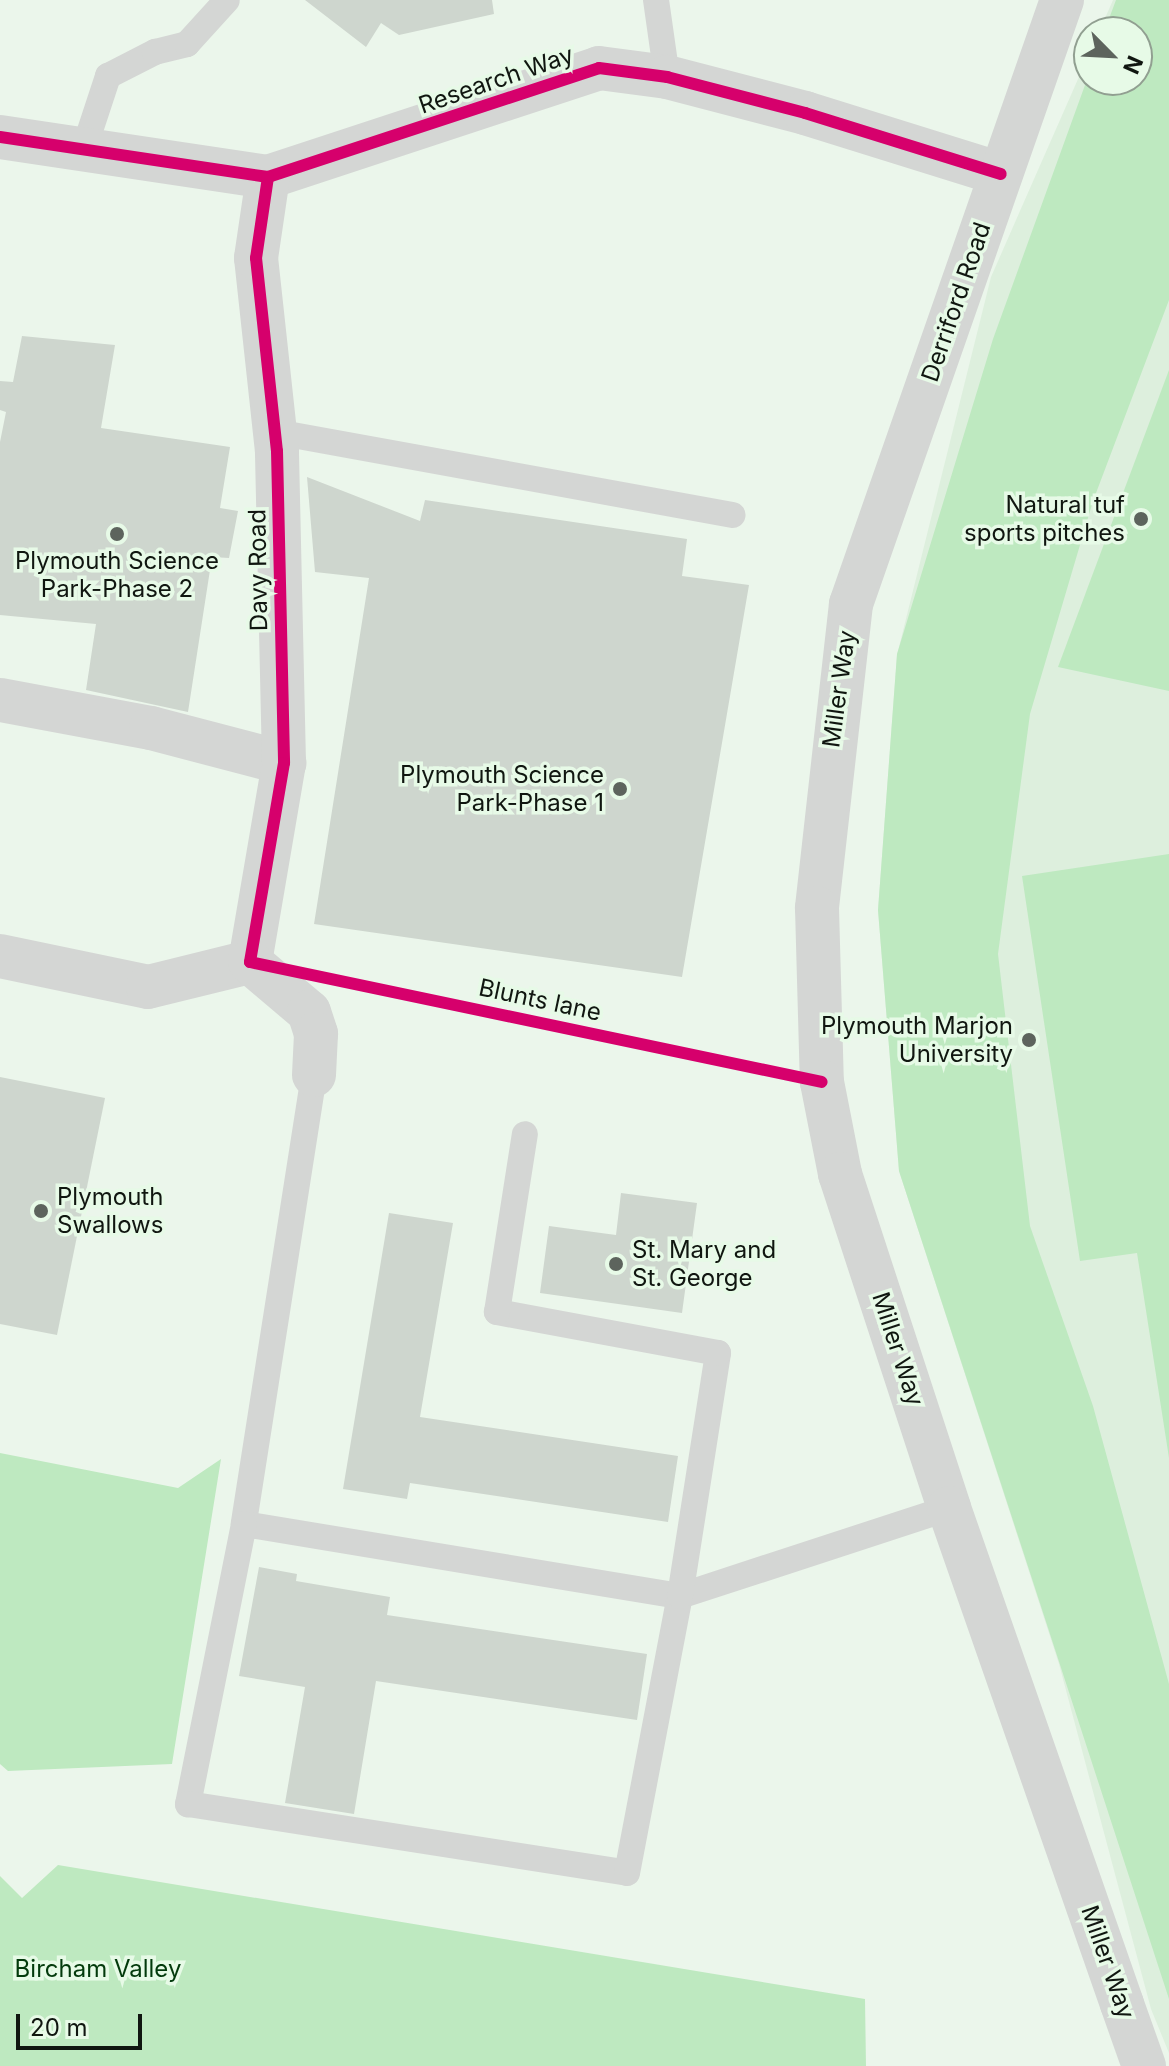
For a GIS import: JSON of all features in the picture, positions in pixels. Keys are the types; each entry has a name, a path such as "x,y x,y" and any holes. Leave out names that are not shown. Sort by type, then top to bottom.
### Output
{"street":[{"name":"Derriford Road","path":"851,604 1062,0"},
{"name":"Research Way","path":"0,137 85,146 167,165 268,177 599,68 667,77 1001,174"},
{"name":"Davy Road","path":"250,962 284,763 276,432 256,258 268,177"},
{"name":"Miller Way","path":"851,604 830,744 817,908 822,1082 840,1174 949,1508 1144,2066"},
{"path":"0,700 151,728 284,763"},
{"path":"0,956 148,987 207,976 250,962 309,1012 316,1034 314,1075"}],"lane":[{"path":"85,146 108,76 155,52 187,44 227,0"},
{"path":"656,0 667,77"},
{"path":"276,432 733,515"},
{"path":"314,1075 244,1524 188,1804 627,1873 680,1596 718,1353 497,1312 525,1134"},
{"path":"244,1524 680,1596 949,1508"}],"shaded area":[{"name":"Plymouth Marjon University","path":"1113,0 1169,0 1169,2053 1151,2009 1059,1664 899,1171 878,910 897,655 991,277 1073,90 1073,96 1153,96 1153,16 1106,16"}],"green space":[{"path":"1116,0 1169,0 1169,300 1093,501 1030,714 998,954 1030,1226 1093,1406 1169,1684 1169,1999 899,1171 878,910 897,654 993,339 1081,96 1153,96 1153,16 1110,16"},
{"name":"Natural tuf sports pitches","path":"1169,370 1169,691 1058,667"},
{"path":"1169,854 1169,1458 1137,1253 1080,1261 1022,876"},
{"path":"0,1453 178,1488 221,1459 172,1764 8,1771 0,1764"},
{"name":"Bircham Valley","path":"58,1865 865,1999 866,2066 0,2066 0,1876 22,1898"}],"building":[{"path":"305,0 492,0 494,14 399,35 381,23 366,47"},
{"name":"Plymouth Science Park-Phase 2","path":"22,336 115,345 101,428 230,447 220,508 238,511 229,558 212,557 188,712 86,690 96,624 0,615 0,442 6,412 0,410 0,381 13,382"},
{"name":"Plymouth Science Park-Phase 1","path":"307,477 420,521 425,500 687,539 682,576 749,585 682,977 314,924 369,578 315,572"},
{"name":"Plymouth Swallows","path":"0,1077 105,1098 57,1335 0,1324"},
{"name":"St. Mary and St. George","path":"621,1193 697,1203 682,1313 540,1293 549,1226 616,1235"},
{"path":"389,1213 453,1223 420,1417 678,1456 668,1522 410,1483 407,1499 343,1489"},
{"path":"259,1567 297,1574 296,1581 390,1597 387,1615 647,1654 637,1720 376,1681 354,1814 285,1803 305,1687 239,1676"}],"cycle path":[{"path":"0,137 268,177 599,68 667,77 805,113 1001,174"},
{"name":"Blunts lane","path":"268,177 256,258 277,451 284,763 250,962 822,1082"}],"place":[{"name":"Natural tuf sports pitches","path":"1141,519"},
{"name":"Plymouth Science Park-Phase 2","path":"117,534"},
{"name":"Plymouth Science Park-Phase 1","path":"620,789"},
{"name":"Plymouth Marjon University","path":"1029,1040"},
{"name":"Plymouth Swallows","path":"41,1211"},
{"name":"St. Mary and St. George","path":"616,1264"}]}
